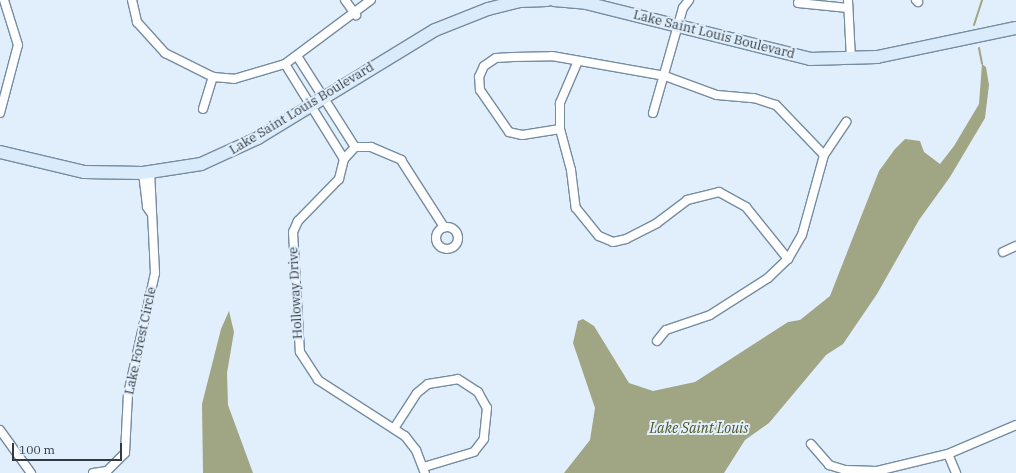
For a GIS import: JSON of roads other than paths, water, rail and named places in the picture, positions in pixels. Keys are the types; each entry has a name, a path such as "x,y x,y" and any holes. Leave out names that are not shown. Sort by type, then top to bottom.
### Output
{"main road":[{"name":"Lake Saint Louis Boulevard","path":"0,152 84,172 147,173 179,170 227,154 312,106 453,22 519,1 547,0"},
{"name":"Lake Saint Louis Boulevard","path":"554,0 586,1 774,52 810,58 851,59 1016,28"}],"street":[{"path":"0,113 18,45 4,0"},
{"path":"132,0 137,22 153,43 213,77 248,78 285,64 356,15 371,0"},
{"path":"345,0 356,15"},
{"path":"653,113 665,76 683,8 690,0"},
{"path":"798,4 848,4 851,59"},
{"path":"297,56 355,147 388,152 401,160 444,228"},
{"path":"560,129 522,135 509,132 499,123 480,90 479,77 484,66 496,58 552,56 665,76 717,95 754,98 776,105 824,155"},
{"path":"578,61 560,102 560,129 572,170 576,208 599,236 613,242 626,239 657,224 687,200 719,192 746,207 788,259"},
{"path":"285,64 344,159 355,147"},
{"path":"203,109 213,77"},
{"path":"657,341 666,330 710,315 768,278 788,259 802,235 824,155 846,122"},
{"name":"Holloway Drive","path":"344,159 339,179 298,221 293,232 297,338 308,368 318,380 394,427 416,450 425,470"},
{"name":"Lake Forest Circle","path":"93,473 107,471 126,452 128,394 155,273 151,213 147,206 147,173"},
{"path":"1003,252 1016,246"},
{"path":"394,427 417,393 428,384 442,379 458,379 478,392 487,408 484,439 474,452 425,470"},
{"path":"811,444 829,465 852,471 877,471 948,454 1016,425"},
{"path":"0,430 30,473"},
{"path":"948,454 956,473"}],"water":[{"name":"Lake Saint Louis","path":"982,64 986,67 989,85 985,118 950,177 919,220 877,294 843,344 826,355 769,423 745,440 724,473 564,473 590,440 595,408 573,343 578,321 583,319 594,326 629,383 653,391 695,382 788,322 800,320 830,296 879,171 895,149 905,139 920,141 924,152 940,164 954,146 979,104"},
{"path":"229,311 234,332 227,373 228,405 253,473 203,473 202,404 221,329"}],"waterway":[{"path":"974,25 982,0"},
{"path":"979,48 982,64"}]}
